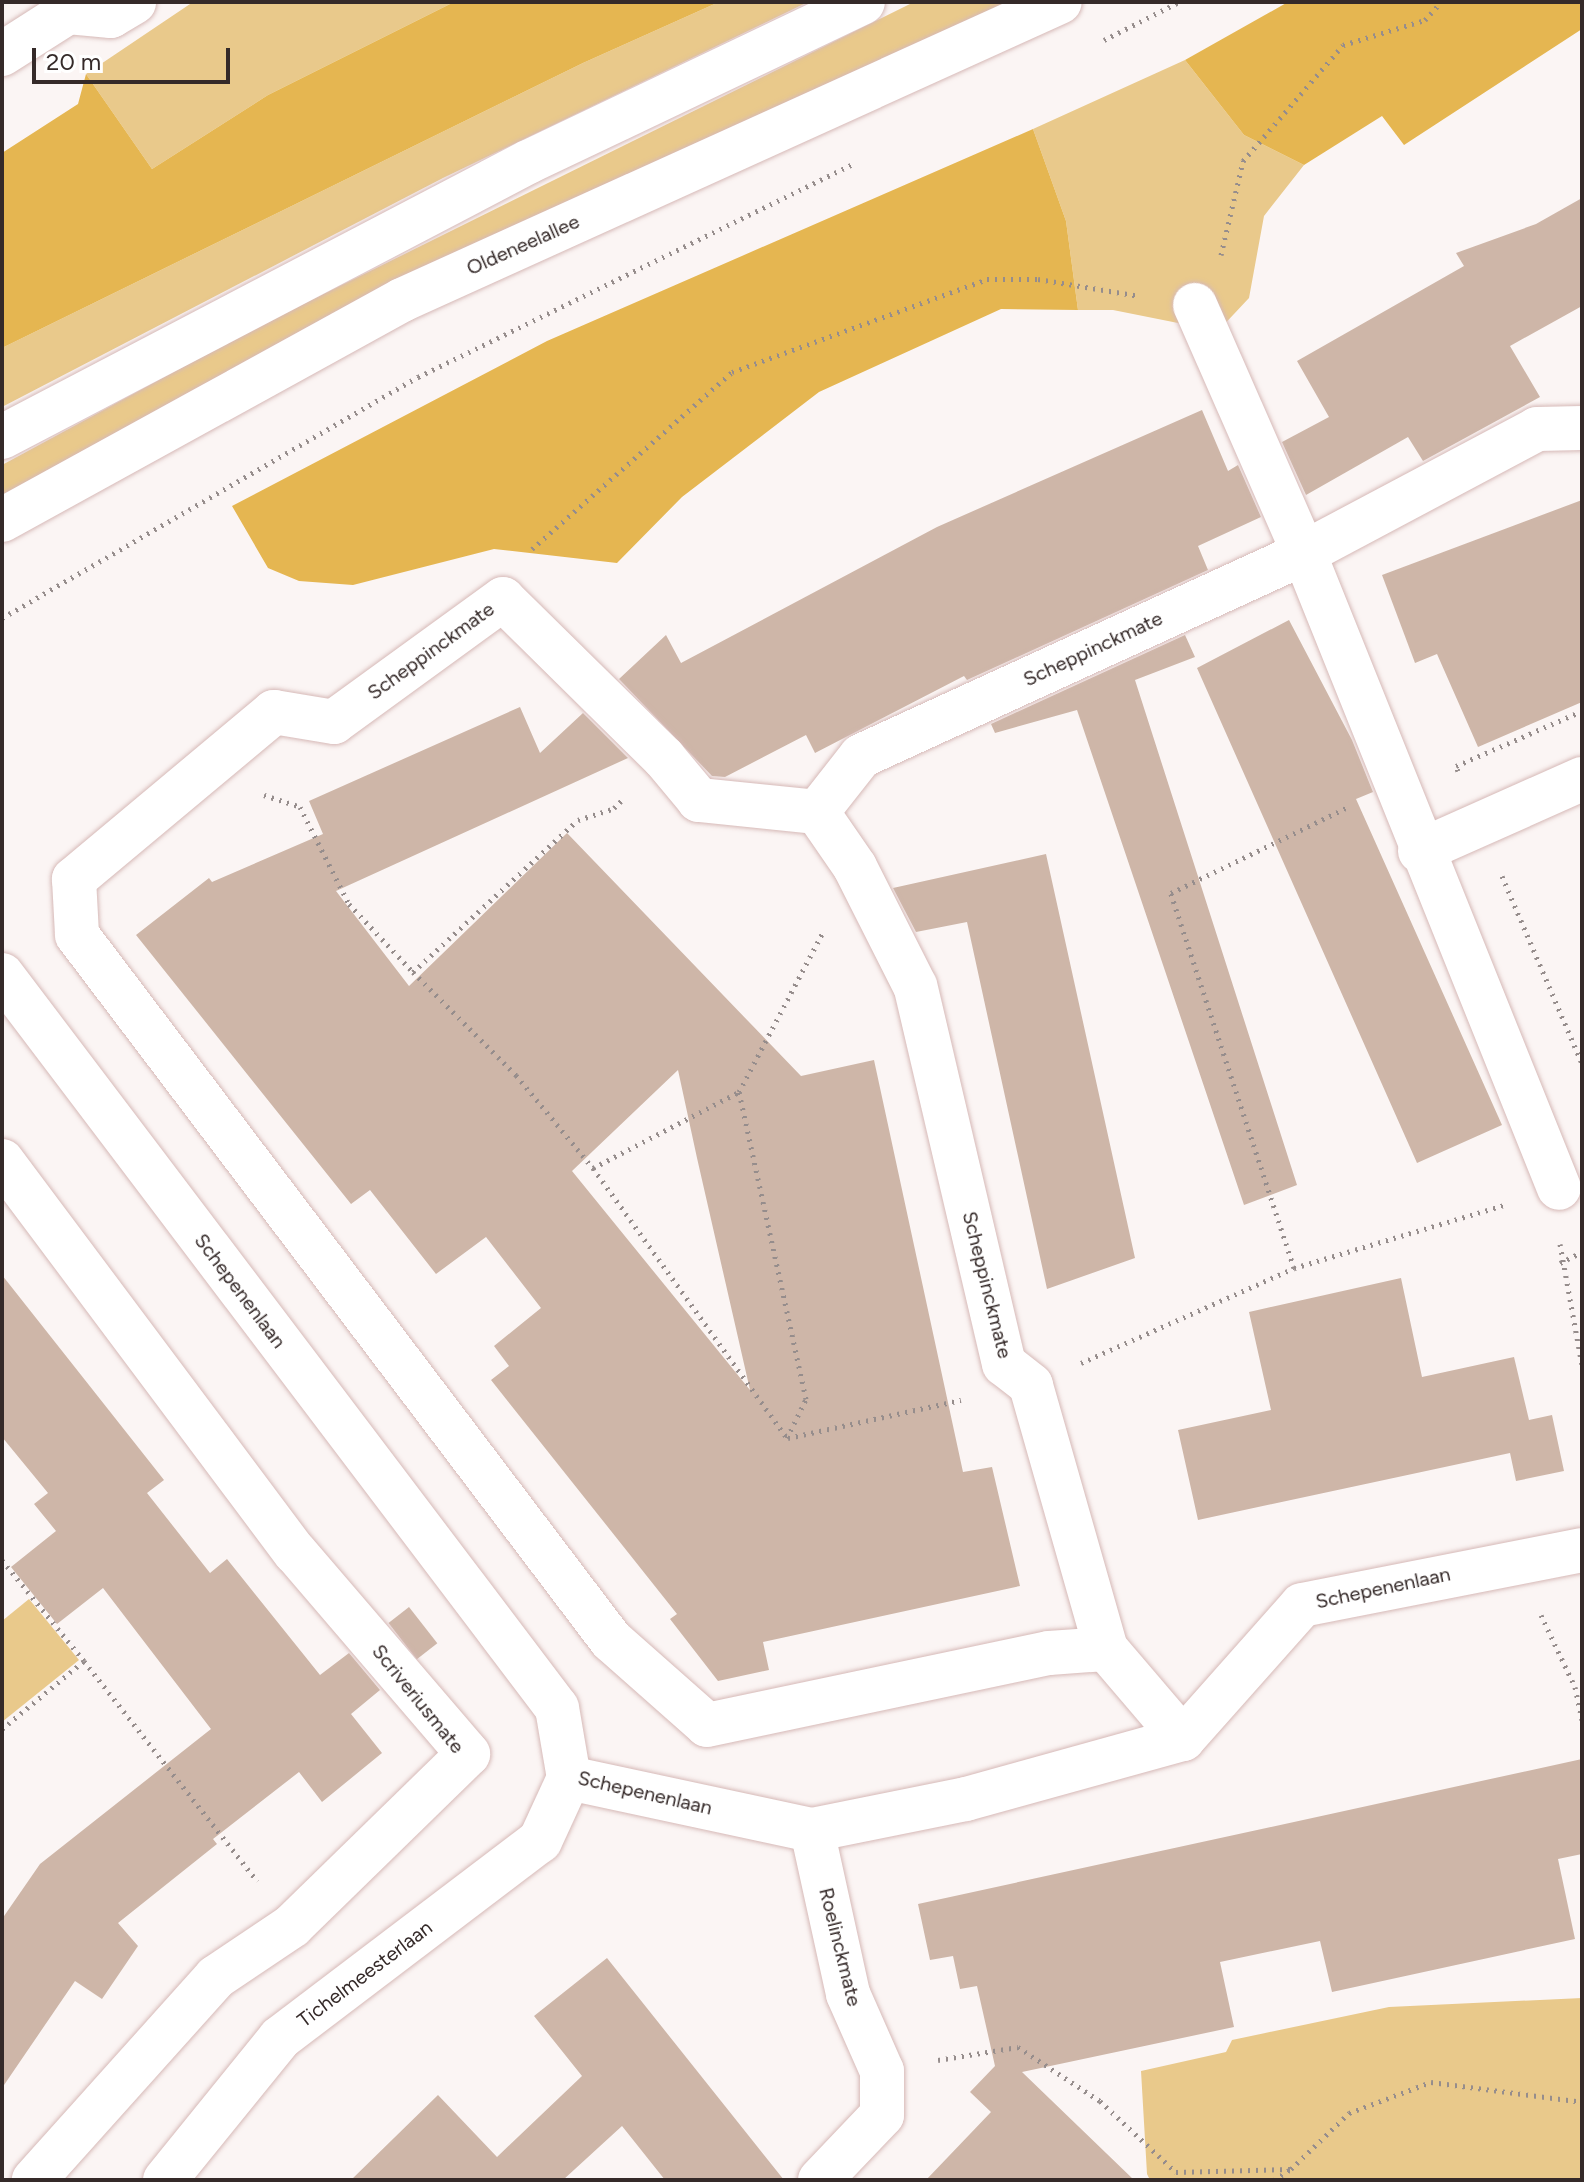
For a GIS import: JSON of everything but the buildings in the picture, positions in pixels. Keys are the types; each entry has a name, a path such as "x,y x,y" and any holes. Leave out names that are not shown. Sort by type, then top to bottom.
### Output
{"street":[{"path":"2,54 68,12 111,16 134,2"},
{"path":"2,437 528,162 863,2"},
{"name":"Oldeneelallee","path":"2,520 402,300 1060,2"},
{"path":"1195,305 1304,553 1393,785 1559,1188"},
{"name":"Scheppinckmate","path":"817,812 861,756 1304,553 1537,429 1582,428"},
{"name":"Scheppinckmate","path":"1031,1385 1004,1364 915,986 855,867 817,812 699,800 664,758 503,599 334,722 274,712 74,879 77,935 86,948 611,1640 707,1725 1049,1653 1106,1649"},
{"path":"1420,851 1582,779"},
{"name":"Schepenenlaan","path":"2,975 557,1708 569,1778 812,1830 966,1799 1183,1739 1302,1605 1514,1560 1582,1550"},
{"name":"Scriveriusmate","path":"2,1161 295,1552 468,1754 292,1926 216,1977 34,2180"},
{"path":"1031,1385 1106,1649 1183,1739"},
{"name":"Tichelmeesterlaan","path":"165,2180 280,2038 540,1841 569,1778"},
{"name":"Roelinckmate","path":"812,1830 848,1994 882,2071 882,2115 820,2180"}],"path":[{"path":"1090,47 1179,2"},
{"path":"511,606 530,551 732,372 987,279 1038,279 1195,305 1212,289 1243,161 1343,45 1425,20 1441,2"},
{"path":"2,618 418,377 861,159"},
{"path":"413,972 578,820 614,808 664,758"},
{"path":"220,759 270,800 300,807 349,904 516,1075 593,1168 787,1438"},
{"path":"1294,1268 1171,893 1393,785"},
{"path":"593,1168 739,1092 855,867"},
{"path":"739,1092 806,1399 787,1438"},
{"path":"787,1438 1031,1385 1294,1268 1559,1188 1560,1263 1582,1365"},
{"path":"1560,1263 1582,1252"},
{"path":"2,1560 292,1926"},
{"path":"1514,1560 1575,1687 1582,1721"},
{"path":"2,1729 84,1661"},
{"path":"882,2071 1018,2047 1100,2101 1176,2172 1291,2169"},
{"path":"1274,2180 1291,2169 1349,2113 1431,2082 1582,2102"}],"shaded area":[{"path":"193,2 454,2 268,95 152,169 86,74"},
{"path":"454,2 719,2 583,63 2,348 2,153 78,104 86,74 152,169 268,95"},
{"path":"719,2 808,2 443,178 2,407 2,348 583,63"},
{"path":"914,2 1011,2 2,495 2,465 259,326"},
{"path":"1288,2 1582,2 1582,29 1404,145 1382,116 1304,165 1244,135 1185,60"},
{"path":"1185,60 1244,135 1304,165 1264,216 1249,298 1218,331 1113,310 1078,310 1066,221 1033,129"},
{"path":"1033,129 1066,221 1078,310 1001,309 819,392 682,497 617,563 494,549 353,585 299,581 268,568 232,506 547,341"},
{"path":"29,1599 79,1660 2,1722 2,1621"},
{"path":"1582,1998 1582,2180 1150,2180 1147,2174 1141,2071 1226,2052 1232,2040 1389,2007"}]}
